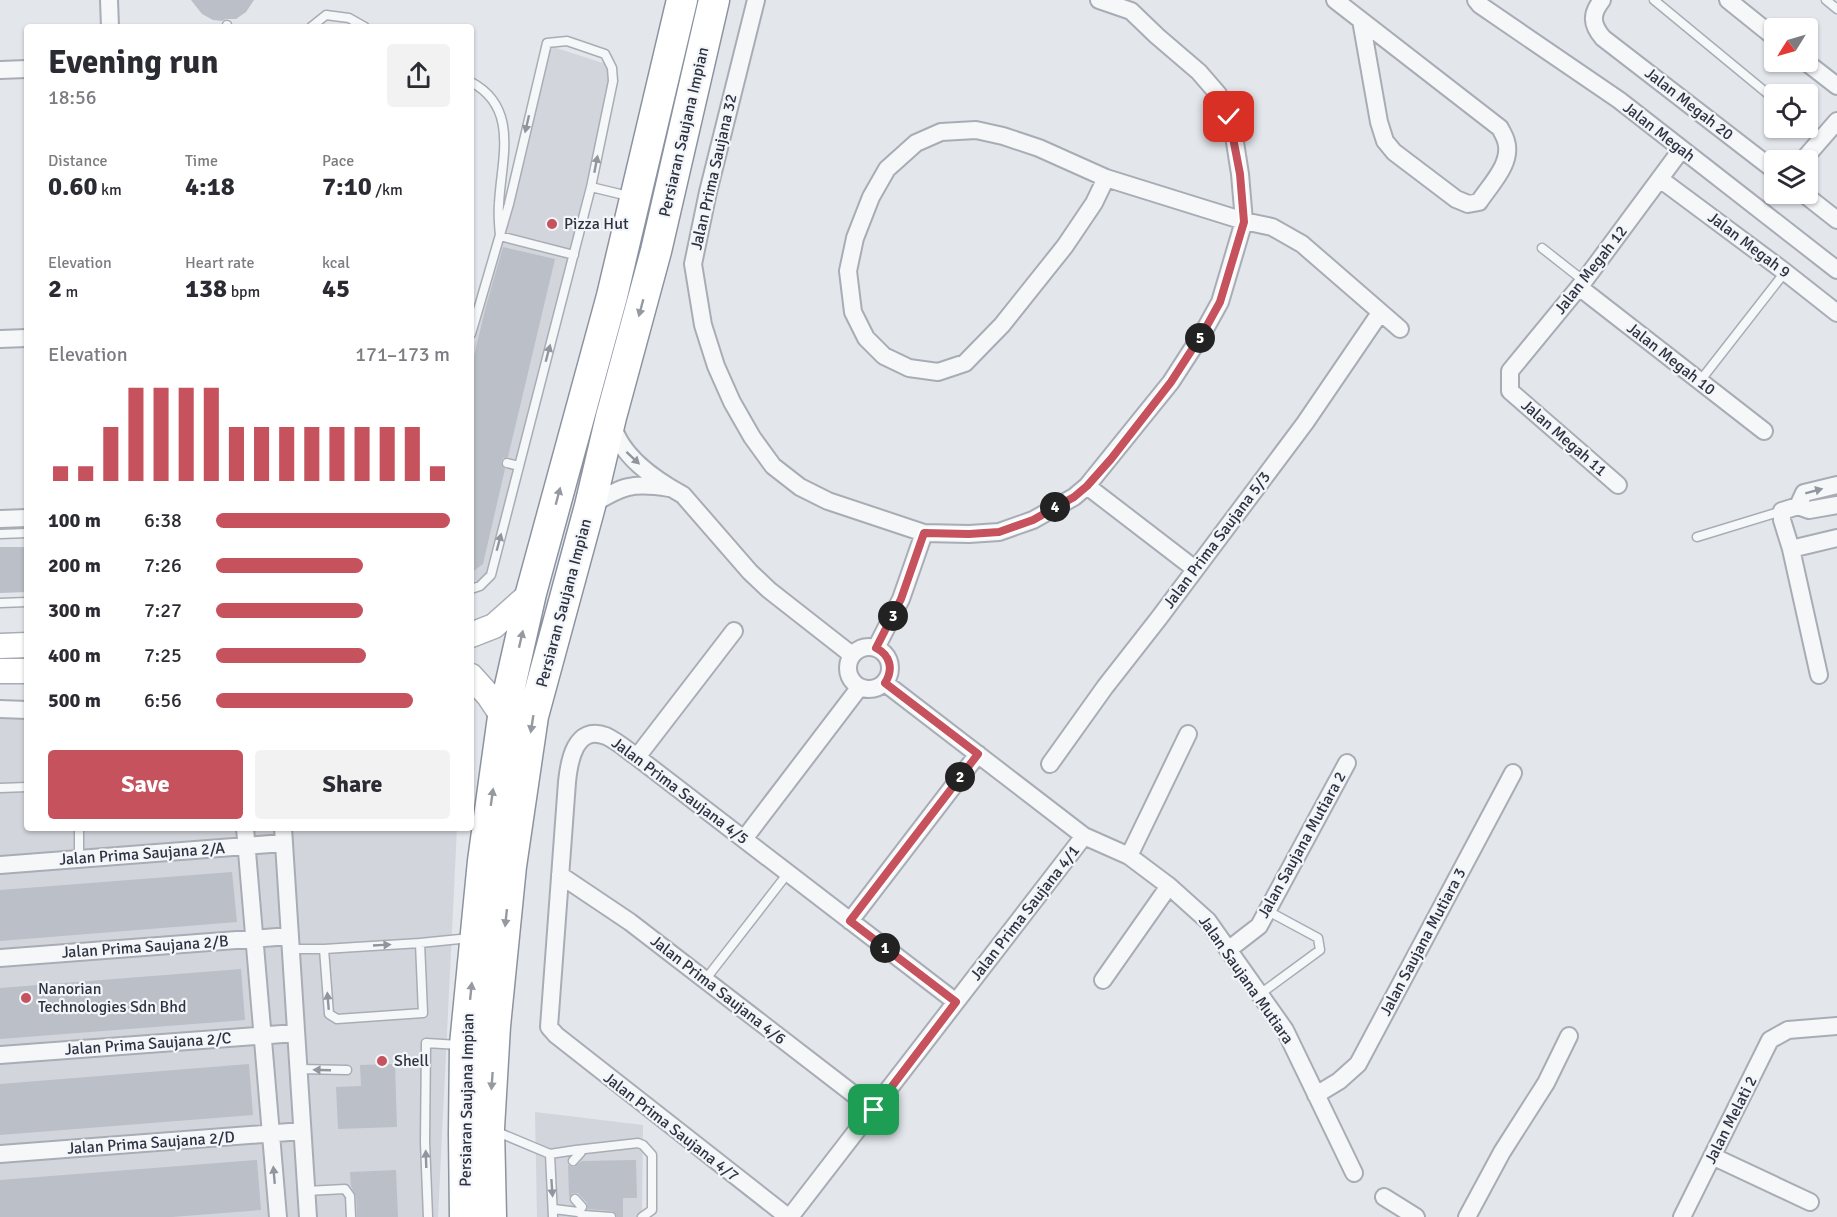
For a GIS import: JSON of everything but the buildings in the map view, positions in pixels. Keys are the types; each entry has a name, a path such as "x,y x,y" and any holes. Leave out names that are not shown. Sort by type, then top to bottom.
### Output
{"highway":[{"name":"Persiaran Saujana Impian","path":"465,1217 465,1045 483,861 503,717 531,593 612,296 682,0"},
{"name":"Persiaran Saujana Impian","path":"491,1217 489,1128 495,1026 511,866 533,716 590,506 610,417 656,251 714,0"},
{"path":"612,296 607,276 607,261 620,194 637,129 646,107 664,80"}],"street":[{"path":"109,0 110,24"},
{"name":"Jalan Prima Saujana 32","path":"756,0 708,192 693,264 703,325 712,356 737,411 752,437 774,466 800,487 828,501 924,533 969,534 999,532 1033,520 1074,497 1087,486 1171,382 1204,331 1220,302 1244,222"},
{"path":"1099,0 1135,5 1157,36 1199,72 1218,94 1229,117 1234,135 1244,222"},
{"path":"1335,0 1361,20 1500,128 1507,142 1507,157 1502,169 1479,202 1468,204 1456,199 1394,152 1384,141 1361,20"},
{"name":"Jalan Megah","path":"1476,0 1480,5 1619,100 1837,270"},
{"name":"Jalan Megah 20","path":"1602,0 1593,11 1594,27 1603,38 1764,162"},
{"path":"1728,0 1764,29"},
{"path":"0,70 24,69"},
{"path":"1818,71 1837,86"},
{"path":"1812,150 1837,121"},
{"path":"1106,178 1094,203 1065,246 1002,325 964,363 938,372 909,368 884,356 866,338 853,312 848,271 855,238 871,197 887,169 915,143 941,132 976,130 1039,148 1106,178 1244,222 1272,227 1302,244 1400,329"},
{"name":"Jalan Megah 12","path":"1510,391 1510,371 1582,284 1682,150"},
{"name":"Jalan Megah 9","path":"1660,179 1837,313"},
{"path":"1817,204 1837,220"},
{"name":"Jalan Megah 10","path":"1582,284 1764,431"},
{"name":"Jalan Prima Saujana 5/3","path":"1050,764 1105,687 1305,423 1380,313"},
{"path":"0,339 24,338"},
{"name":"Jalan Megah 11","path":"1510,391 1618,484"},
{"path":"610,417 615,435 633,459 682,495 756,578 852,655"},
{"path":"590,506 619,489 627,487 652,485 670,488"},
{"path":"1819,675 1791,549 1782,520 1804,493 1837,485"},
{"path":"1087,486 1195,569"},
{"path":"1790,508 1809,510 1837,505"},
{"path":"0,519 24,518"},
{"path":"876,648 901,599 924,533"},
{"path":"1791,549 1837,538"},
{"path":"474,634 494,626 531,593"},
{"path":"638,757 734,631"},
{"path":"0,646 24,645"},
{"path":"865,647 882,651 890,663 890,671 885,683 874,689 859,688 848,675 852,655 865,647"},
{"path":"0,672 24,671"},
{"path":"474,678 503,717"},
{"name":"Jalan Saujana Mutiara","path":"885,683 1084,836 1129,856 1169,886 1208,921 1285,1030 1354,1173"},
{"path":"744,839 859,688"},
{"path":"0,710 24,710"},
{"path":"1129,856 1188,734"},
{"name":"Jalan Prima Saujana 4/5","path":"555,1035 549,1027 549,1016 569,766 575,746 580,740 599,735 607,737 638,757 956,1002"},
{"path":"850,921 978,754"},
{"name":"Jalan Saujana Mutiara 2","path":"1228,950 1259,926 1347,763"},
{"name":"Jalan Saujana Mutiara 3","path":"1316,1095 1339,1081 1358,1064 1513,773"},
{"path":"245,831 278,1217"},
{"path":"283,836 308,1217"},
{"name":"Jalan Prima Saujana 2/A","path":"0,864 246,846 283,836"},
{"name":"Jalan Prima Saujana 4/1","path":"789,1217 1084,836"},
{"name":"Jalan Prima Saujana 4/6","path":"560,875 630,922 874,1110"},
{"path":"1102,980 1169,886"},
{"name":"Jalan Prima Saujana 2/B","path":"0,958 254,939 290,942"},
{"name":"Jalan Melati 2","path":"1682,1217 1770,1040 1788,1030 1837,1026"},
{"name":"Jalan Prima Saujana 2/C","path":"0,1055 296,1033"},
{"name":"Jalan Prima Saujana 4/7","path":"555,1035 789,1217"},
{"path":"1467,1217 1502,1152 1546,1083 1569,1036"},
{"name":"Jalan Prima Saujana 2/D","path":"0,1154 302,1131"},
{"path":"1712,1156 1810,1202"},
{"path":"1384,1197 1416,1217"}],"lane":[{"path":"1654,0 1764,91"},
{"path":"1826,0 1837,9"},
{"path":"314,24 326,15 349,18 360,24"},
{"path":"474,324 500,236 547,43 567,41 605,54 612,68 613,81 591,187 491,575 480,586 474,588"},
{"path":"474,85 496,104 506,141 498,205 500,236"},
{"path":"1818,135 1822,138"},
{"path":"591,187 620,194"},
{"path":"500,236 574,255"},
{"path":"1542,248 1582,284"},
{"path":"1700,381 1785,272"},
{"path":"507,463 519,466"},
{"path":"1697,537 1790,508"},
{"path":"0,534 24,534"},
{"path":"0,603 24,602"},
{"path":"0,788 24,787"},
{"path":"79,831 79,858"},
{"path":"705,980 788,873"},
{"path":"1260,994 1320,950 1318,938 1268,911"},
{"path":"290,942 324,949 476,938"},
{"path":"324,949 329,1014 337,1019 423,1012 420,943"},
{"path":"428,1217 425,1142 426,1043 465,1045"},
{"path":"298,1069 347,1070"},
{"path":"489,1128 550,1154 638,1143 644,1145 652,1155 652,1210 642,1217"},
{"path":"573,1161 581,1152 576,1150"},
{"path":"550,1154 553,1213 578,1212 583,1215 611,1217"},
{"path":"306,1191 345,1189 350,1196 351,1217"},
{"path":"575,1199 582,1207 578,1212"}],"shaded area":[{"path":"550,46 606,64 609,81 569,259 487,572 474,583 474,346"},
{"path":"24,704 24,831 457,831 438,1217 0,1217 0,705"},
{"path":"535,1112 643,1125 642,1217 537,1217"}],"place":[{"name":"Pizza Hut","path":"552,224"},
{"name":"Nanorian Technologies Sdn Bhd","path":"26,998"},
{"name":"Shell","path":"382,1061"}],"route":[{"path":"874,1110 956,1002 850,921 978,754 885,683 890,671 890,663 882,651 876,648 901,599 924,533 999,532 1033,520 1074,497 1111,459 1171,382 1220,302 1244,222 1240,174 1229,117"}]}
